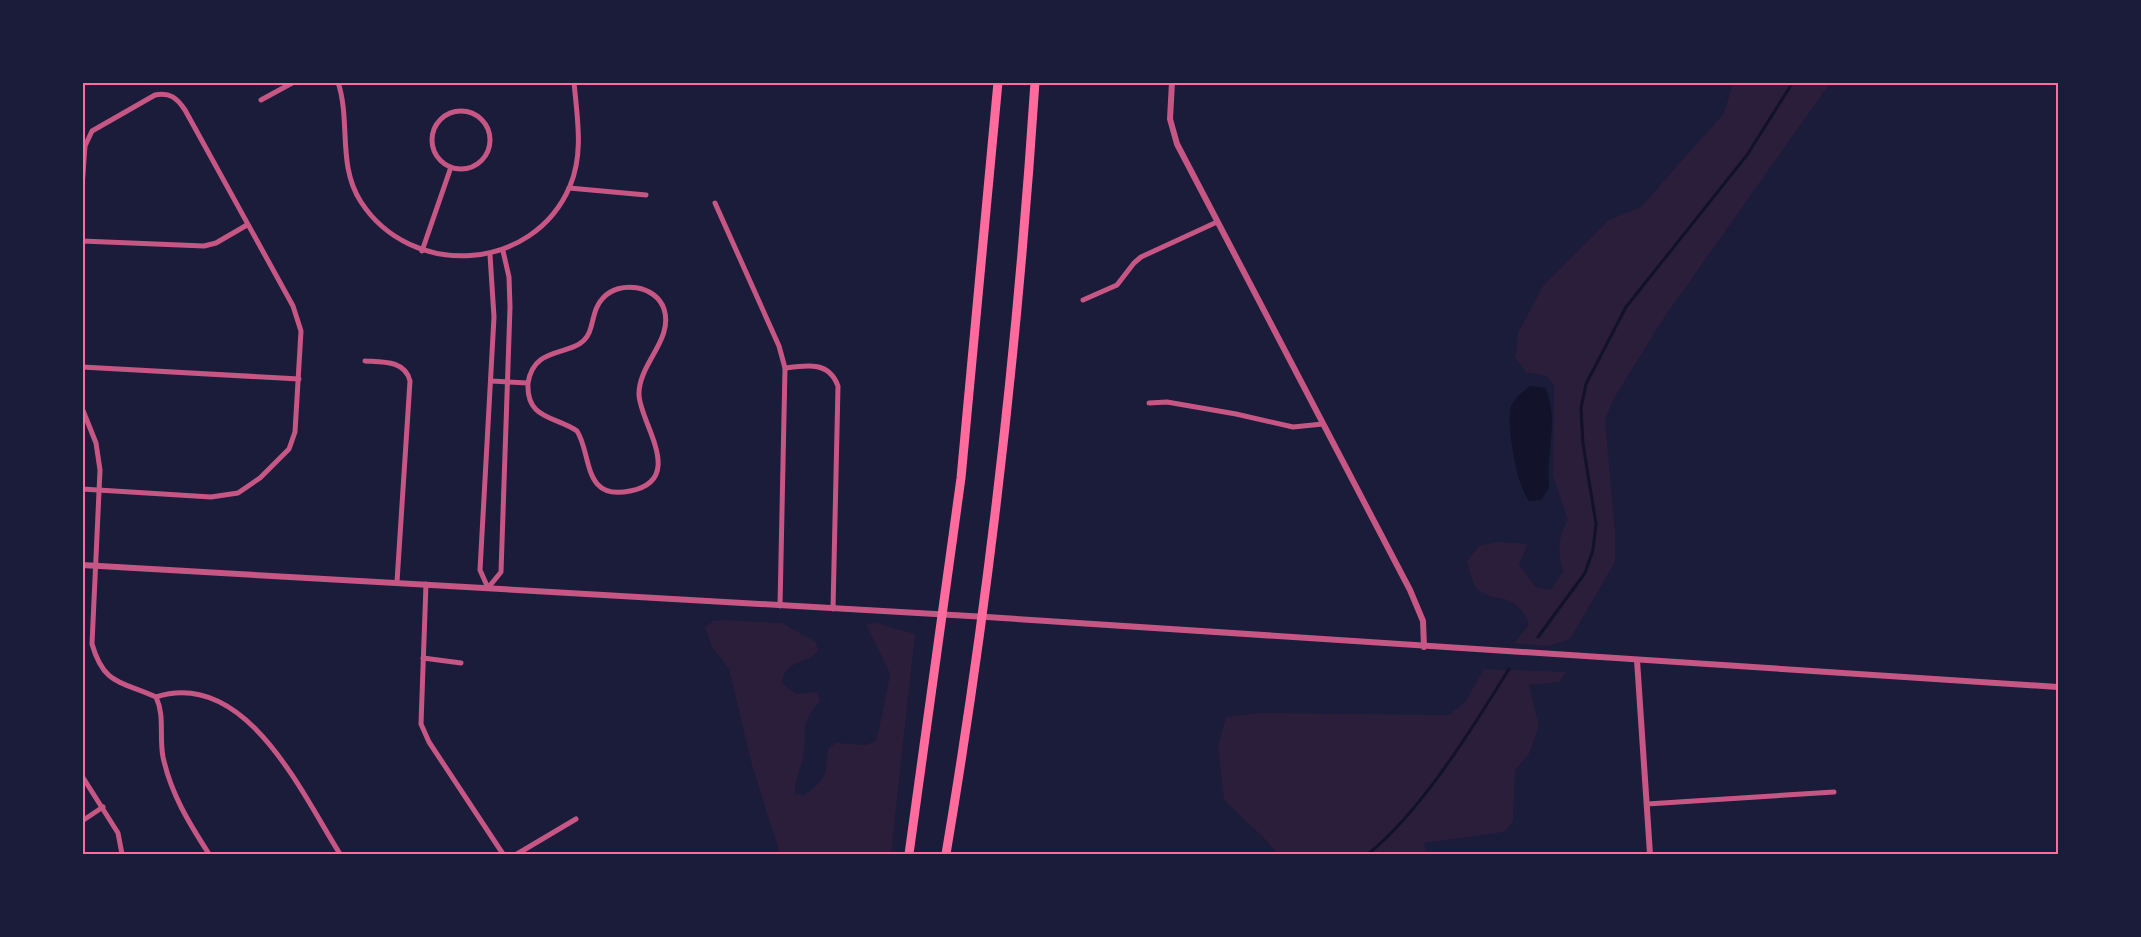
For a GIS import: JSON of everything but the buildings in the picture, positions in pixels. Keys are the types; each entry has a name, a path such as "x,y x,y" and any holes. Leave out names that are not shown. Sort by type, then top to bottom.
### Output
{"highway":[{"path":"909,855 942,630 976,337 998,82"},
{"path":"946,855 984,604 1016,315 1035,82"},
{"path":"953,855 958,783"}],"street":[{"path":"261,100 294,82"},
{"path":"338,82 343,104 344,155 354,190 366,210 394,236 422,251 464,257 490,255 503,251 540,226 556,209 569,188 579,140 574,82"},
{"path":"1172,82 1169,107 1172,131 1217,222 1417,603 1424,621 1424,647"},
{"path":"82,188 86,146 92,131 155,95 168,95 180,102 297,315 301,331 295,432 289,449 260,478 238,493 211,497 82,489"},
{"path":"456,111 475,114 488,128 490,147 479,163 461,169 451,167 436,156 432,137 434,128 447,114 456,111"},
{"path":"422,251 451,167"},
{"path":"569,188 646,195"},
{"path":"715,203 779,346 785,368 780,606"},
{"path":"1083,300 1117,285 1141,257 1217,222"},
{"path":"82,241 204,246 216,243 247,225"},
{"path":"488,588 501,572 510,293 503,251"},
{"path":"488,588 480,570 494,308 490,255"},
{"path":"629,287 643,290 656,298 664,310 665,325 661,340 642,375 639,392 641,409 658,454 658,464 651,478 630,491 612,490 598,484 587,466 583,444 577,431 542,415 529,395 528,383 532,370 540,359 553,352 573,348 585,340 591,330 597,306 607,294 629,287"},
{"path":"365,361 398,365 409,375 410,381 397,582"},
{"path":"785,368 804,365 824,368 832,373 838,386 833,609"},
{"path":"82,367 299,379"},
{"path":"491,381 528,383"},
{"path":"1149,403 1167,402 1293,427 1323,424"},
{"path":"82,408 99,455 100,490 92,644 98,664 116,682 156,697 181,692 197,694 219,702 249,721 277,756 340,855"},
{"path":"82,565 397,582 2058,687"},
{"path":"426,584 421,724 429,742 503,855"},
{"path":"423,658 461,663"},
{"path":"1637,660 1650,855"},
{"path":"156,697 161,707 163,756 175,797 209,855"},
{"path":"82,776 118,832 122,855"},
{"path":"1647,804 1834,792"},
{"path":"82,821 104,807"},
{"path":"517,855 576,819"}],"shaded area":[{"path":"1733,83 1830,83 1663,319 1613,400 1605,420 1615,532 1615,562 1570,639 1548,646 1514,643 1529,625 1523,613 1509,601 1486,595 1480,591 1474,584 1467,561 1480,545 1500,542 1528,544 1519,564 1535,587 1551,590 1563,572 1560,545 1568,520 1553,476 1554,385 1547,376 1526,372 1515,357 1518,333 1543,286 1609,220 1641,207 1724,113"},
{"path":"1531,386 1545,388 1549,399 1552,424 1549,488 1541,500 1529,501 1517,470 1512,444 1510,410 1513,403"},
{"path":"713,621 782,623 816,642 818,652 786,671 782,683 796,694 817,692 820,701 808,717 805,728 805,747 795,794 804,795 824,776 828,749 836,743 866,745 875,741 879,730 890,674 866,624 876,623 915,634 891,854 780,854 752,765 729,669 712,647 705,627"},
{"path":"1484,669 1566,672 1559,682 1529,685 1539,726 1529,754 1515,770 1513,821 1504,832 1424,843 1427,854 1278,854 1224,800 1218,746 1226,717 1260,713 1449,715 1465,702"}],"waterway":[{"path":"1538,637 1585,573 1593,550 1596,524 1583,444 1581,408 1586,384 1626,307 1747,155 1793,82"},
{"path":"1368,854 1408,815 1427,792 1509,669"}]}
